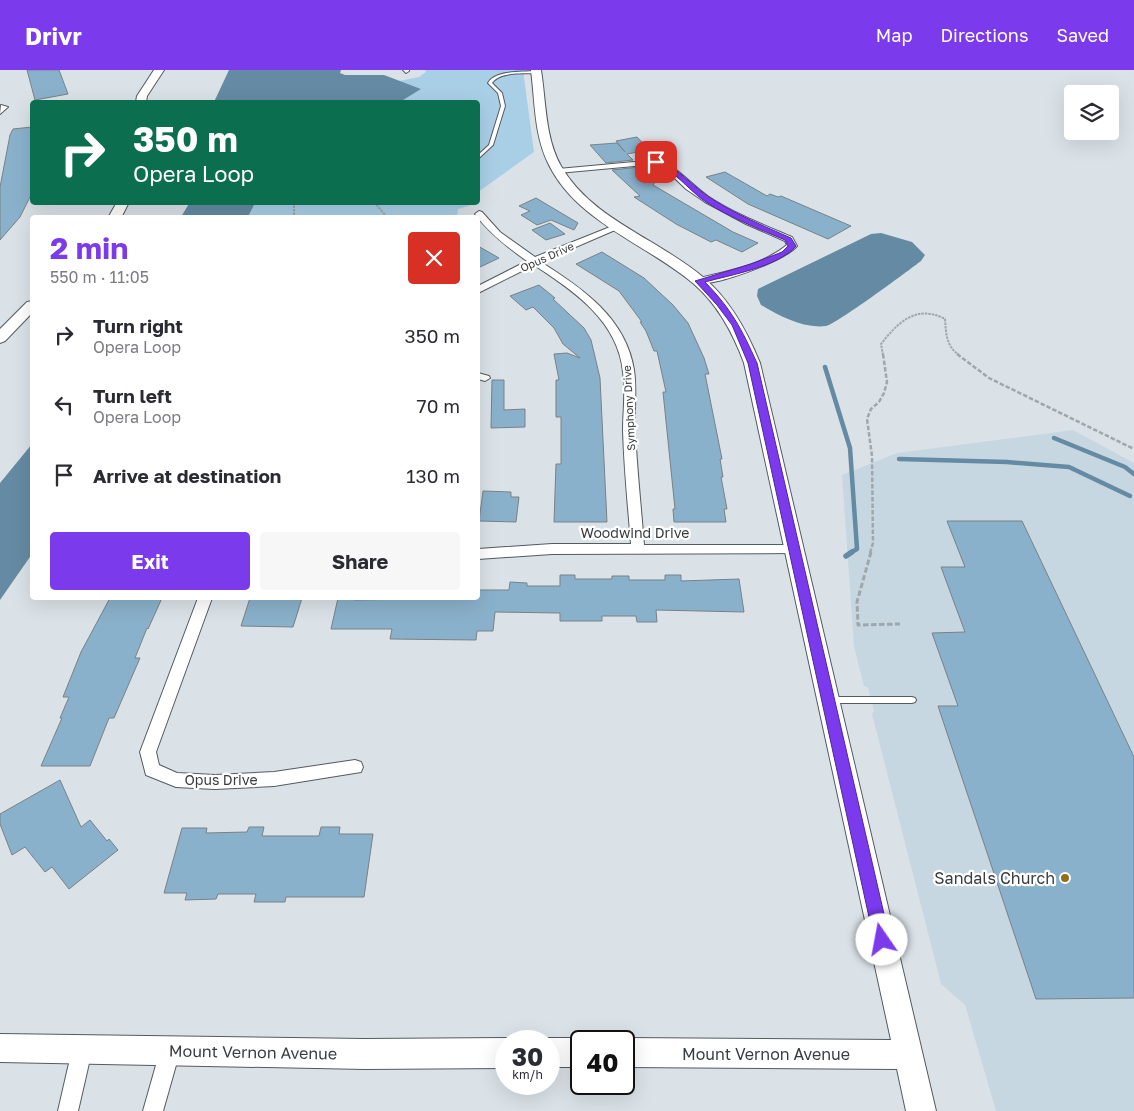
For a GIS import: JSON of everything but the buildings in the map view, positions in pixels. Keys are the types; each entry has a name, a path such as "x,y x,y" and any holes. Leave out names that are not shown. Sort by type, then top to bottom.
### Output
{"street":[{"path":"141,100 159,70"},
{"path":"536,71 547,143 558,172 582,198 618,227 699,281 720,303 736,325 752,363 921,1111"},
{"path":"558,172 638,163 656,162 666,165 689,187 708,200 749,222 789,239 792,246 785,253 758,264 699,281"},
{"name":"Symphony Drive","path":"480,216 485,224 574,288 601,311 615,330 625,354 629,383 638,549"},
{"name":"Opus Drive","path":"480,289 534,261 618,227"},
{"path":"0,338 30,307"},
{"name":"Woodwind Drive","path":"480,554 552,549 793,550"},
{"name":"Opus Drive","path":"204,600 148,752 152,770 176,780 215,782 274,780 355,767"},
{"name":"Mount Vernon Avenue","path":"0,1048 365,1054 495,1054"},
{"path":"68,1111 82,1050"},
{"path":"154,1111 170,1051"},
{"name":"Mount Vernon Avenue","path":"635,1054 908,1055"}],"lane":[{"path":"480,154 491,146 503,106 500,93 490,83 492,79 502,74 536,71"},
{"path":"827,700 912,700"}],"path":[{"path":"377,205 385,215"},
{"path":"900,624 858,625 857,602 873,543 872,456 867,419 871,409 879,402 884,393 887,382 881,344 899,322 916,314 938,314 945,319 947,340 953,351 989,378 1134,449"}],"shaded area":[{"path":"229,70 341,70 340,73 345,75 384,75 421,89 403,100 215,100"},
{"path":"425,70 523,70 534,152 480,191 480,100 403,100 421,89 399,81 419,77 426,72"},
{"path":"188,205 254,205 249,215 182,215"},
{"path":"254,205 471,205 458,209 457,215 249,215"},
{"path":"881,233 912,242 925,255 921,261 857,308 832,323 826,326 800,324 761,305 757,296 758,289 871,234"},
{"path":"1073,430 1134,463 1134,1111 996,1111 965,1005 941,984 872,714 874,711 868,688 864,686 854,647 842,475 897,453"},
{"path":"30,446 30,557 0,600 0,483"}],"waterway":[{"path":"825,367 850,448 857,549 850,553"},
{"path":"1054,438 1125,467 1134,474"},
{"path":"899,459 1007,462 1069,467 1130,496"},
{"path":"846,556 852,552"}],"place":[{"name":"Sandals Church","path":"1065,878"}],"route":[{"path":"656,162 666,165 689,187 708,200 749,222 789,239 792,246 785,253 753,266 699,281 720,303 736,325 752,363 882,940"}]}
